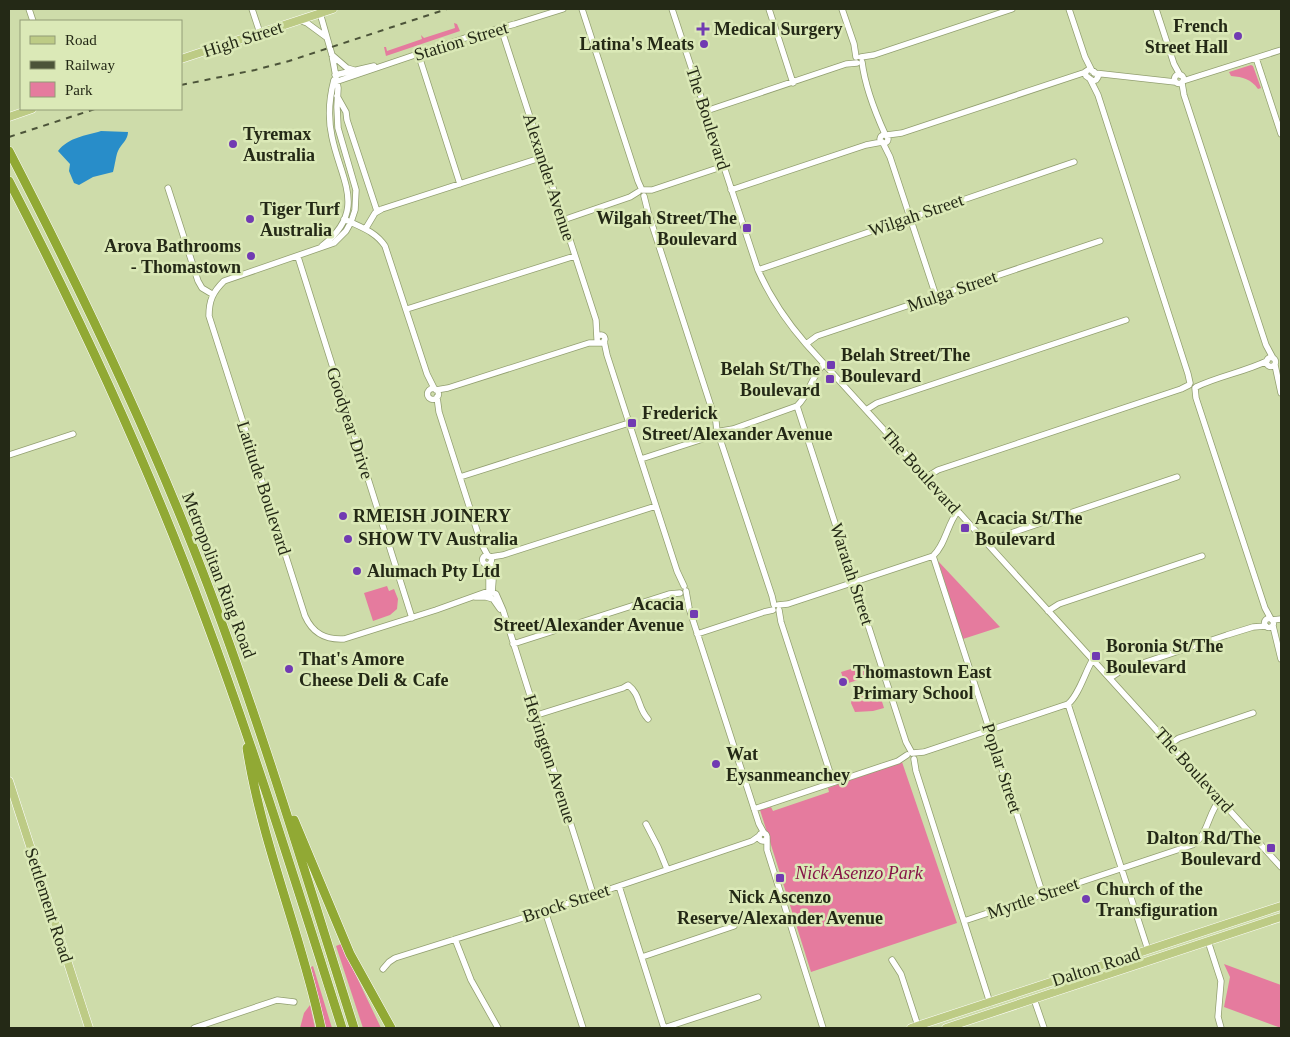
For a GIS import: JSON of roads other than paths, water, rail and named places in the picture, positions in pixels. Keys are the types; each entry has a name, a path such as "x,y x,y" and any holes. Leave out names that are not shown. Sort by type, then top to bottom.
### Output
{"highway":[{"name":"Metropolitan Ring Road","path":"9,151 74,281 155,455 209,590 274,774 354,1028"},
{"name":"Metropolitan Ring Road","path":"9,181 120,410 197,596 264,782 342,1028"},
{"path":"243,725 248,757 264,826 307,970 320,1028"},
{"path":"274,774 350,954 391,1028"}],"main road":[{"name":"High Street","path":"182,60 333,9"},
{"path":"9,117 29,110"},
{"name":"Settlement Road","path":"9,782 90,1028"},
{"name":"Dalton Road","path":"914,1027 1281,906"},
{"name":"Dalton Road","path":"946,1028 1281,917"},
{"name":"Waratah Street","path":"990,1002 994,1012"}],"street":[{"path":"252,9 260,33"},
{"name":"Station Street","path":"335,80 563,9"},
{"path":"582,9 833,782"},
{"name":"The Boulevard","path":"672,9 758,270 779,309 806,344 1281,867"},
{"path":"769,9 793,83"},
{"path":"842,9 936,296"},
{"path":"706,111 1012,9"},
{"path":"1069,9 1281,659"},
{"path":"1156,9 1273,362 1281,393"},
{"path":"168,188 198,281 202,288 212,294 224,281 317,250 334,243 346,231 356,210 356,190 338,128 338,88 335,80 332,55 320,13"},
{"path":"299,20 307,23 326,37"},
{"name":"Alexander Avenue","path":"501,28 575,256 600,340 607,355 677,571 681,590 689,608 824,1028"},
{"path":"731,190 1075,76 1110,74 1158,80 1196,77 1281,50"},
{"path":"418,53 460,184"},
{"path":"332,55 347,68 355,70"},
{"path":"1256,58 1281,134"},
{"name":"Station Street","path":"335,80 355,70 386,64"},
{"path":"317,250 333,236 344,219 348,208 349,196 330,128 330,111 335,80"},
{"path":"337,96 346,112 377,212"},
{"path":"330,128 338,128"},
{"path":"366,228 377,212 543,157"},
{"name":"Wilgah Street","path":"758,270 1074,162"},
{"path":"563,220 724,166"},
{"path":"344,175 352,173"},
{"name":"Heyington Avenue","path":"344,219 366,228 377,236 385,246 488,560 491,594 507,624 593,894"},
{"name":"Mulga Street","path":"806,344 817,336 1100,241"},
{"path":"406,309 575,256"},
{"name":"Goodyear Drive","path":"298,257 412,618"},
{"name":"Latitude Boulevard","path":"212,294 209,316 307,621 312,628 321,636 334,639 352,637 491,594"},
{"path":"866,410 877,403 1126,320"},
{"path":"434,393 600,340"},
{"path":"927,477 938,470 1181,389 1273,362"},
{"path":"641,460 798,406 805,398 817,371 824,364"},
{"name":"Waratah Street","path":"798,406 990,1002"},
{"path":"460,477 629,423"},
{"path":"9,455 73,434"},
{"path":"988,544 998,537 1177,477"},
{"path":"488,560 656,506"},
{"path":"697,634 933,556 958,511"},
{"name":"Poplar Street","path":"933,556 1043,895"},
{"path":"1048,611 1059,604 1202,556"},
{"path":"513,644 681,590"},
{"path":"1110,678 1122,670 1253,627 1281,620"},
{"path":"754,809 1068,704 1093,659"},
{"path":"537,715 628,685 635,690 642,712 648,719"},
{"path":"1068,704 1148,950"},
{"path":"1170,744 1179,738 1253,713"},
{"name":"Myrtle Street","path":"964,921 1198,842 1220,800"},
{"path":"646,824 667,869"},
{"name":"Brock Street","path":"383,969 395,958 545,911 762,838"},
{"path":"619,886 664,1028 758,997"},
{"path":"545,911 582,1028"},
{"path":"642,957 734,926"},
{"path":"455,939 471,980 498,1028"},
{"path":"1208,941 1221,981 1218,1017 1220,1028"},
{"path":"892,960 901,974 914,1027"},
{"path":"1034,999 1044,1028"},
{"path":"194,1028 277,1000 294,1002"}],"water":[{"path":"101,131 128,132 117,153 113,172 93,177 79,185 74,183 69,171 70,164 58,151 72,140"}],"railway":[{"path":"182,85 289,61 447,9"},
{"path":"9,137 92,110"}],"place":[{"name":"Medical Surgery","path":"703,29"},
{"name":"French Street Hall","path":"1238,36"},
{"name":"Latina's Meats","path":"704,44"},
{"name":"Tyremax Australia","path":"233,144"},
{"name":"Tiger Turf Australia","path":"250,219"},
{"name":"Wilgah Street/The Boulevard","path":"747,228"},
{"name":"Arova Bathrooms - Thomastown","path":"251,256"},
{"name":"Belah Street/The Boulevard","path":"831,365"},
{"name":"Belah St/The Boulevard","path":"830,379"},
{"name":"Frederick Street/Alexander Avenue","path":"632,423"},
{"name":"RMEISH JOINERY","path":"343,516"},
{"name":"Acacia St/The Boulevard","path":"965,528"},
{"name":"SHOW TV Australia","path":"348,539"},
{"name":"Alumach Pty Ltd","path":"357,571"},
{"name":"Acacia Street/Alexander Avenue","path":"694,614"},
{"name":"Boronia St/The Boulevard","path":"1096,656"},
{"name":"That's Amore Cheese Deli & Cafe","path":"289,669"},
{"name":"Thomastown East Primary School","path":"843,682"},
{"name":"Wat Eysanmeanchey","path":"716,764"},
{"name":"Dalton Rd/The Boulevard","path":"1271,848"},
{"name":"Nick Ascenzo Reserve/Alexander Avenue","path":"780,878"},
{"name":"Church of the Transfiguration","path":"1086,899"}],"park label":[{"name":"Nick Asenzo Park","path":"859,873"}]}
